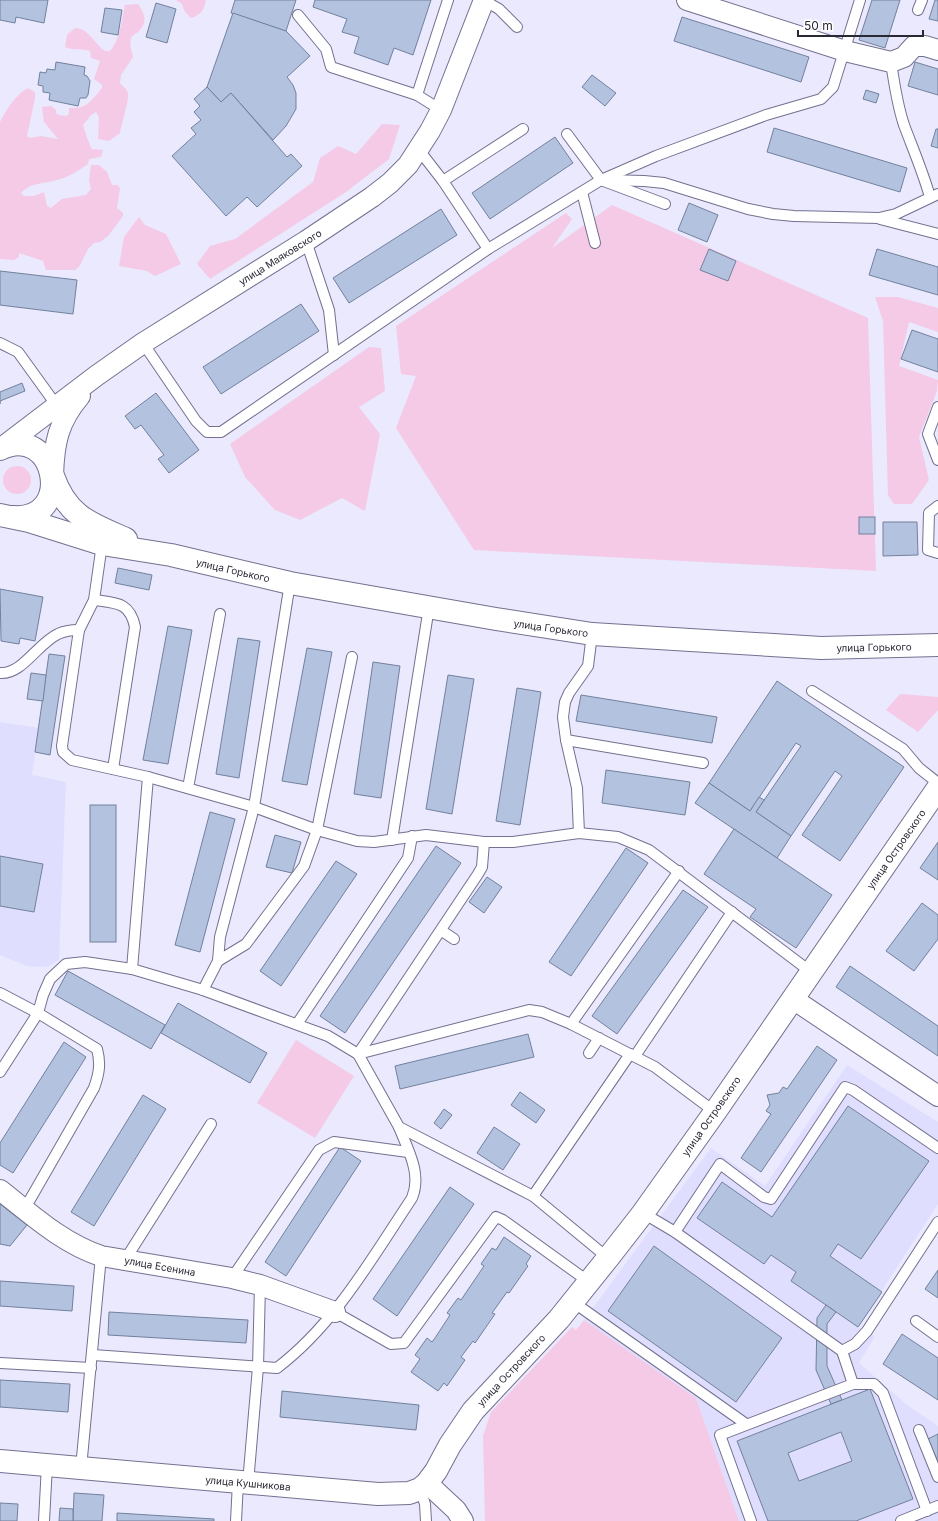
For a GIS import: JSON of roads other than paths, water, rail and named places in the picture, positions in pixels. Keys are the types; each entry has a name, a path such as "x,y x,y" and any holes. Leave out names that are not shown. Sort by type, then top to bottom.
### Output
{"street":[{"name":"улица Маяковского","path":"0,449 96,376 144,343 306,241 372,197 408,165 419,150 441,110 484,0"},
{"path":"688,0 845,51 891,62 904,57 914,46 925,46 938,50"},
{"path":"3,515 18,517 33,514 45,505 52,491 55,443 59,427 74,402 96,376"},
{"name":"улица Горького","path":"0,449 12,445 33,449 44,457 60,496 78,515 119,536 171,555"},
{"name":"улица Горького","path":"3,515 102,544 171,555 290,583 592,634 821,648 938,645"},
{"name":"улица Островского","path":"423,1486 436,1471 462,1426 488,1393 573,1302 643,1213 938,788"},
{"path":"793,999 938,1096"},
{"name":"улица Есенина","path":"0,1190 56,1234 75,1246 100,1256 232,1278 260,1285 335,1312"},
{"name":"улица Кушникова","path":"0,1461 388,1495 409,1493 423,1486"},
{"path":"423,1486 456,1510 463,1521"}],"lane":[{"path":"417,95 448,0"},
{"path":"484,0 499,9 517,27"},
{"path":"144,343 196,422 207,432 221,432 488,249 601,180 656,156 766,115 821,99 833,87 860,0"},
{"path":"918,10 922,0"},
{"path":"298,15 326,49 331,67 417,95 441,110"},
{"path":"879,218 896,214 934,195 904,124 895,92 891,62"},
{"path":"443,181 523,129"},
{"path":"567,134 601,180 665,204"},
{"path":"419,150 443,181 488,249"},
{"path":"601,180 638,180 664,183 773,214 879,218 938,234"},
{"path":"582,192 595,244"},
{"path":"306,241 328,310 334,355"},
{"path":"0,343 18,352 57,406"},
{"path":"938,407 928,434 938,460"},
{"path":"938,506 929,513 928,550 938,553"},
{"path":"102,544 94,600 79,630 63,752 72,760 148,777 188,788 254,807 317,830 356,841 374,842 412,836 432,836 484,842 513,842 579,833 618,837 649,850 679,871 811,972"},
{"path":"203,990 218,961 220,936 254,807 290,583"},
{"path":"94,600 121,603 130,614 135,628 113,769"},
{"path":"392,840 428,607"},
{"path":"188,788 220,614"},
{"path":"0,673 13,672 48,640 58,634 79,630"},
{"path":"579,833 577,788 566,740 563,717 565,702 569,693 588,666 592,634"},
{"path":"218,961 246,944 304,866 317,830 352,656"},
{"path":"812,691 902,749 919,768 938,783"},
{"path":"566,740 703,763"},
{"path":"132,969 148,777"},
{"path":"297,1024 408,858 412,836"},
{"path":"358,1054 442,931 478,874 482,867 484,842"},
{"path":"571,1024 679,871"},
{"path":"533,1196 732,912"},
{"path":"442,931 454,939"},
{"path":"0,1072 38,1013 42,995 50,979 66,964 84,962 132,969 203,990 297,1024 328,1036 358,1054 399,1127 416,1175 415,1190 412,1198 335,1312 277,1368 93,1355"},
{"path":"0,993 38,1013 97,1049 100,1061 98,1076 94,1088 24,1210"},
{"path":"358,1054 528,1010 542,1012 571,1024 655,1067 714,1112"},
{"path":"589,1052 599,1038"},
{"path":"675,1232 720,1164 764,1197 771,1199 845,1087 853,1090 938,1148"},
{"path":"125,1260 211,1124"},
{"path":"399,1127 533,1196 608,1258"},
{"path":"232,1278 319,1150 334,1142 408,1152"},
{"path":"643,1213 675,1232 842,1351 853,1384"},
{"path":"335,1312 391,1344 404,1343 496,1217 503,1220 589,1282"},
{"path":"842,1351 855,1344 867,1331 934,1236 938,1222"},
{"path":"81,1468 93,1355 100,1256"},
{"path":"236,1521 243,1482 258,1367 260,1285"},
{"path":"573,1302 746,1424"},
{"path":"916,1321 938,1337"},
{"path":"0,1364 91,1368"},
{"path":"751,1521 720,1434 853,1384 874,1384 883,1393 927,1510"},
{"path":"918,1430 938,1477"},
{"path":"44,1521 47,1465"},
{"path":"423,1486 426,1521"},
{"path":"901,1521 938,1506"}]}
